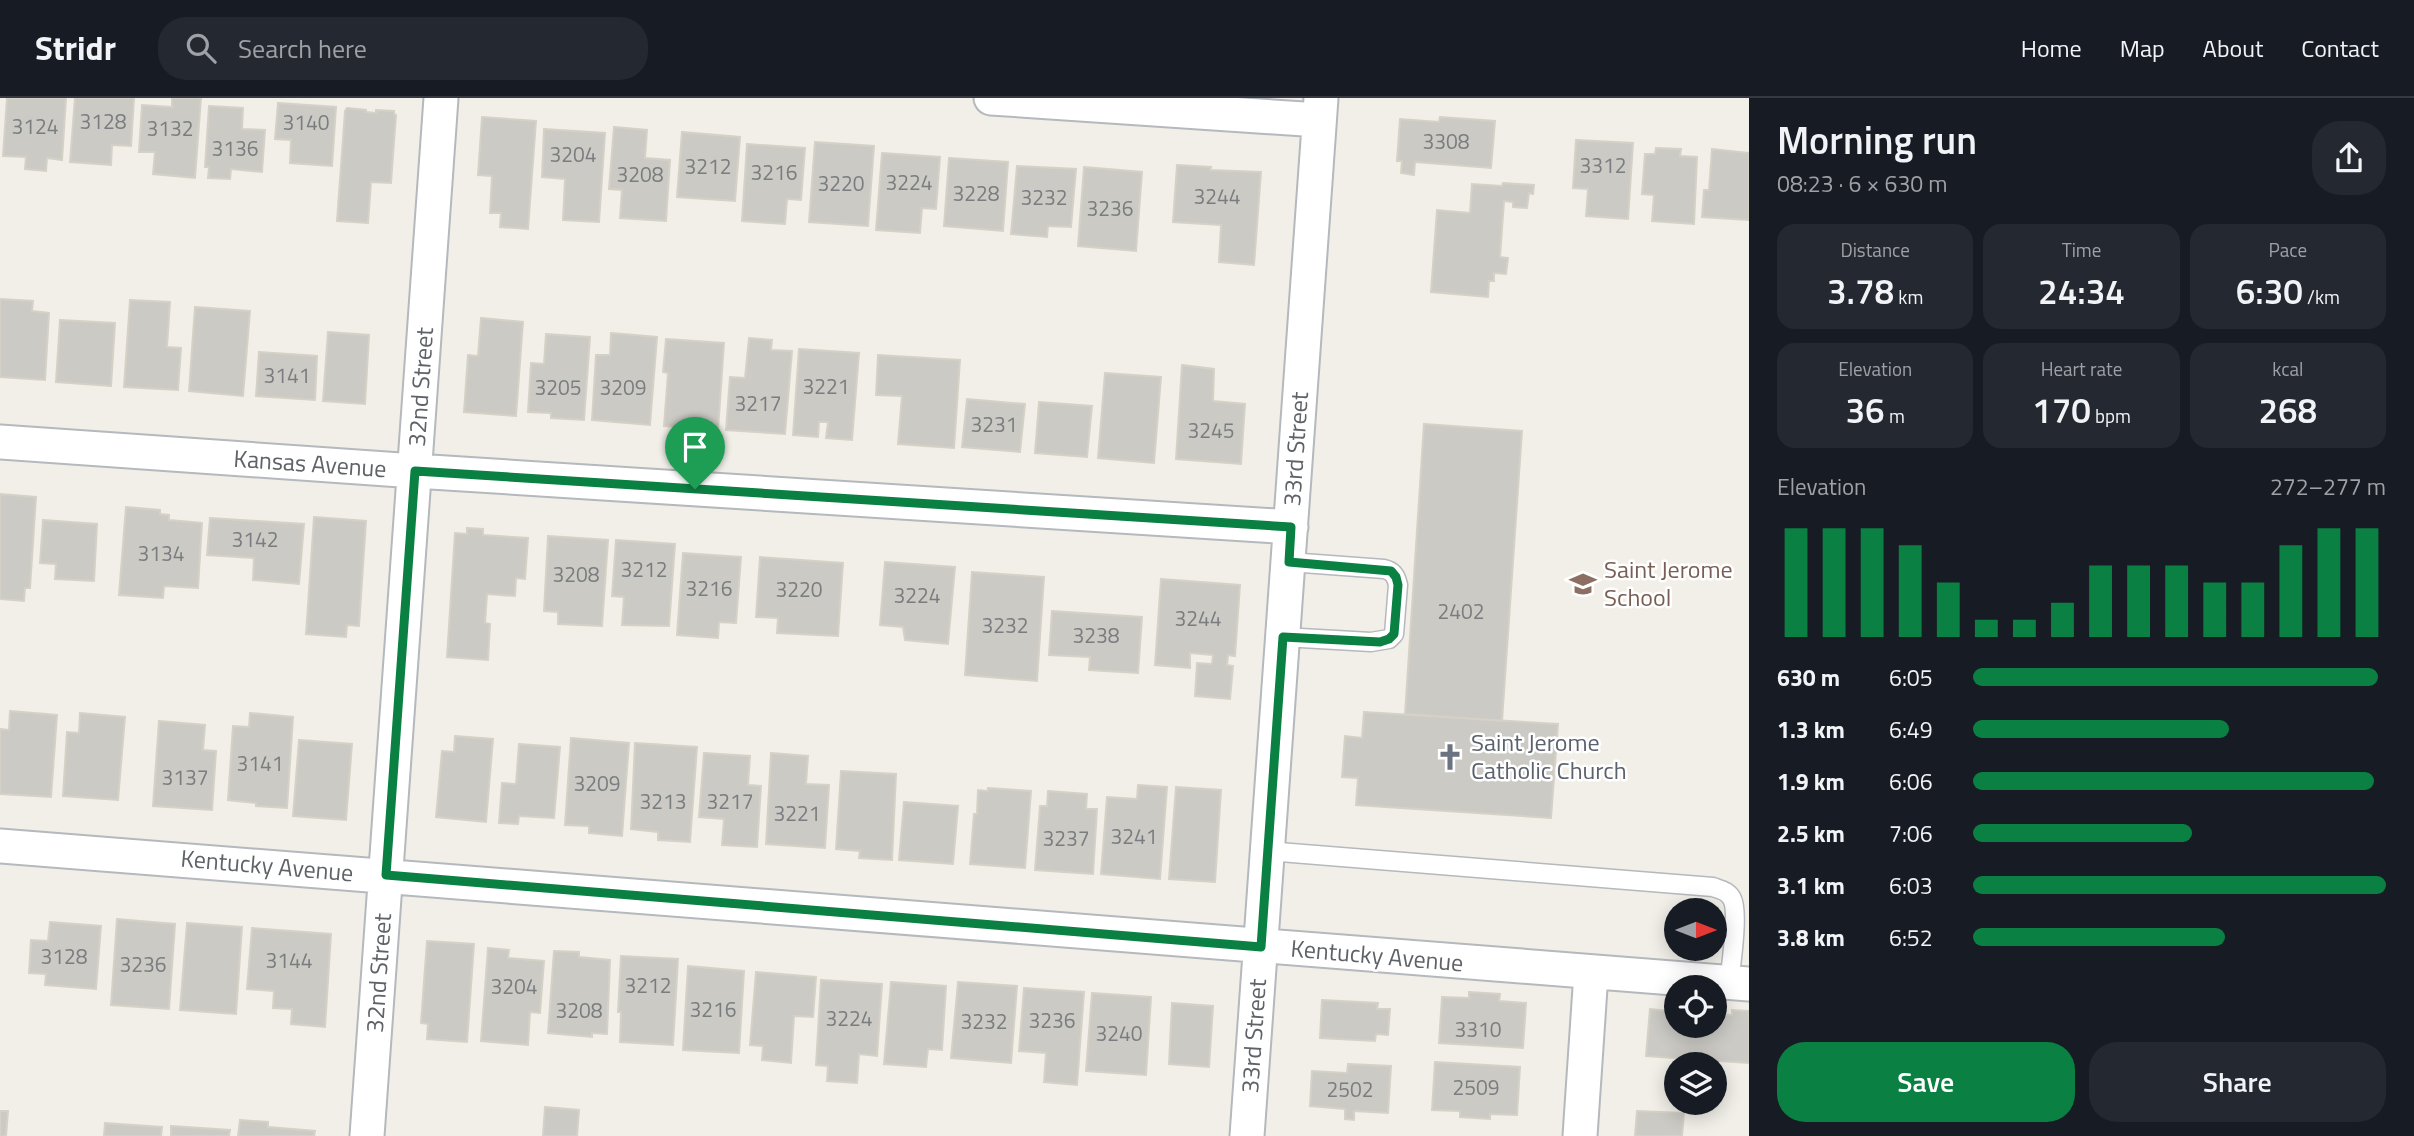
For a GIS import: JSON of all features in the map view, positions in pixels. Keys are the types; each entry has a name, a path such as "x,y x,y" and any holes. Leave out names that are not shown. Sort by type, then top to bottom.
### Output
{"street":[{"name":"32nd Street","path":"367,1136 441,98"},
{"path":"991,98 1320,109"},
{"name":"33rd Street","path":"1247,1136 1320,109"},
{"name":"Kansas Avenue","path":"0,442 1291,527"},
{"name":"Kentucky Avenue","path":"0,846 1739,984"},
{"path":"1580,1136 1591,973"}],"lane":[{"path":"1283,637 1371,642 1389,639 1394,634 1397,597 1396,577 1391,571 1289,562"},
{"path":"1268,851 1713,887 1726,892 1733,900 1739,984"}],"building":[{"path":"7,98 66,98 62,160 47,158 46,171 25,169 26,157 3,156"},
{"path":"75,98 134,98 131,146 112,145 111,165 70,162"},
{"path":"172,98 201,98 195,178 153,174 155,152 139,152 142,105 172,107"},
{"path":"278,103 336,107 332,166 290,163 291,140 275,139"},
{"path":"209,106 243,108 242,129 265,130 262,172 231,169 230,179 208,178 209,167 205,167"},
{"path":"347,108 376,113 376,110 394,111 396,115 391,183 371,182 368,223 337,221"},
{"path":"482,117 536,121 528,229 500,227 501,213 490,213 492,176 478,175"},
{"path":"1440,117 1495,121 1491,168 1415,162 1414,175 1401,173 1402,161 1397,161 1400,119 1439,122"},
{"path":"614,127 647,130 645,158 670,160 666,221 620,218 622,190 609,189"},
{"path":"544,129 605,133 599,222 563,220 565,179 542,177"},
{"path":"682,132 740,137 735,201 677,197"},
{"path":"1576,140 1633,143 1628,219 1586,216 1588,189 1573,188"},
{"path":"815,142 874,146 868,226 809,222"},
{"path":"747,144 805,148 801,200 787,199 785,224 742,221"},
{"path":"1656,148 1681,149 1680,156 1697,157 1694,224 1652,221 1654,195 1642,194 1645,154 1655,154"},
{"path":"1712,149 1749,153 1749,220 1702,217 1704,190 1709,190"},
{"path":"882,153 940,157 936,209 922,208 920,233 876,230"},
{"path":"949,158 1008,162 1003,231 944,226"},
{"path":"1177,165 1211,167 1210,170 1261,172 1254,265 1219,262 1221,225 1173,222"},
{"path":"1017,166 1076,169 1071,227 1048,226 1047,237 1011,234"},
{"path":"1084,167 1142,172 1136,251 1078,246"},
{"path":"1503,183 1534,185 1533,194 1529,193 1527,208 1513,207 1513,202 1504,201 1500,257 1508,258 1506,274 1494,273 1494,281 1489,281 1488,297 1431,292 1437,210 1470,213 1472,184 1502,186"},
{"path":"0,299 33,301 32,311 49,313 45,380 0,377"},
{"path":"130,300 170,302 167,347 181,348 178,390 124,387"},
{"path":"195,307 250,311 243,396 189,391"},
{"path":"481,318 523,322 516,416 464,412 468,355 478,356"},
{"path":"60,320 115,323 111,386 56,382"},
{"path":"328,332 369,335 365,404 323,401"},
{"path":"611,333 657,337 650,425 592,420 596,355 610,355"},
{"path":"546,334 590,337 584,420 551,418 551,413 528,412 531,363 544,364"},
{"path":"749,338 772,340 771,350 792,351 785,434 726,430 730,377 745,378"},
{"path":"666,339 724,343 718,430 664,426 668,373 663,372"},
{"path":"799,349 859,353 852,440 826,438 828,422 819,422 818,437 793,435"},
{"path":"259,352 317,356 315,400 256,396"},
{"path":"878,355 960,360 954,448 898,444 902,396 876,395"},
{"path":"1182,365 1214,369 1213,401 1245,404 1241,464 1176,459"},
{"path":"1105,373 1161,377 1154,463 1098,458"},
{"path":"967,399 1025,404 1020,452 962,447"},
{"path":"1039,402 1092,406 1087,457 1035,453"},
{"path":"1424,424 1522,431 1502,721 1405,714"},
{"path":"0,494 36,497 30,588 25,588 24,601 0,599"},
{"path":"126,507 160,510 160,514 169,515 169,520 202,523 198,588 164,586 163,598 119,595"},
{"path":"314,517 366,521 359,626 347,625 346,637 306,634"},
{"path":"210,518 304,524 299,584 253,580 254,558 207,555"},
{"path":"43,520 97,524 94,581 55,579 56,564 40,563"},
{"path":"467,528 483,529 483,535 528,538 525,579 516,578 515,596 487,594 485,623 490,624 488,660 447,657 455,533 467,534"},
{"path":"548,536 608,540 602,626 558,624 558,612 544,611"},
{"path":"616,540 675,544 669,626 622,625 624,597 612,596"},
{"path":"683,553 741,557 736,623 719,622 718,638 677,635"},
{"path":"760,557 843,563 838,636 777,633 778,618 756,617"},
{"path":"885,562 955,567 948,644 905,640 903,627 880,625"},
{"path":"972,572 1044,577 1037,681 965,675"},
{"path":"1161,579 1240,585 1235,656 1228,655 1227,665 1233,666 1230,699 1195,696 1197,663 1212,664 1213,655 1190,653 1190,668 1155,665"},
{"path":"1052,611 1142,617 1138,673 1089,670 1090,657 1049,655"},
{"path":"10,711 57,715 51,797 0,794 0,729 9,730"},
{"name":"Saint Jerome Catholic Church","path":"1364,712 1558,724 1551,818 1356,805 1358,778 1342,777 1345,736 1362,738"},
{"path":"80,713 125,717 118,800 63,796 67,732 79,733"},
{"path":"250,713 293,717 287,808 256,806 256,803 228,800 233,726 249,727"},
{"path":"159,721 205,725 203,750 216,751 212,810 153,806"},
{"path":"455,736 493,739 486,822 436,817 442,751 454,752"},
{"path":"571,738 629,743 622,836 589,833 589,826 565,825"},
{"path":"299,740 352,744 346,820 293,816"},
{"path":"635,743 697,747 690,842 658,840 658,832 631,829"},
{"path":"519,744 560,747 554,818 519,816 518,824 499,823 502,783 516,784"},
{"path":"704,753 750,756 748,785 761,786 757,847 722,845 724,819 699,817"},
{"path":"771,753 808,756 806,784 829,785 825,848 766,844"},
{"path":"841,771 896,774 892,860 859,858 860,851 836,849"},
{"path":"1138,785 1167,787 1160,879 1101,874 1107,797 1137,799"},
{"path":"1176,787 1221,790 1215,882 1169,879"},
{"path":"988,788 1031,791 1025,868 970,864 978,790 988,791"},
{"path":"1048,791 1087,794 1086,809 1097,809 1093,874 1035,870 1040,806 1047,806"},
{"path":"904,802 958,806 953,864 899,860"},
{"path":"117,919 175,924 169,1009 111,1005"},
{"path":"50,922 101,926 96,989 45,985 46,974 29,973 31,940 48,941"},
{"path":"187,923 242,927 236,1014 180,1010"},
{"path":"252,928 331,934 325,1027 291,1024 292,1009 273,1008 274,991 247,989"},
{"path":"427,941 474,944 467,1042 427,1039 428,1024 421,1023"},
{"path":"488,948 509,950 508,958 544,961 540,1013 530,1012 528,1045 481,1041"},
{"path":"554,951 579,952 579,957 610,960 607,1034 592,1033 592,1037 548,1033"},
{"path":"621,956 678,959 673,1045 620,1042 621,1012 618,1012"},
{"path":"688,966 744,971 739,1053 683,1050"},
{"path":"756,972 816,977 813,1017 794,1016 791,1063 762,1060 763,1046 750,1045"},
{"path":"821,980 882,984 877,1056 859,1054 857,1083 827,1081 828,1066 816,1065"},
{"path":"891,982 946,986 942,1050 928,1049 926,1067 884,1064"},
{"path":"958,982 1017,986 1011,1063 951,1058"},
{"path":"1024,988 1084,992 1077,1085 1044,1082 1046,1053 1019,1051"},
{"path":"1469,992 1500,994 1499,1001 1526,1003 1523,1048 1439,1043 1442,997 1469,998"},
{"path":"1092,993 1151,997 1146,1075 1086,1071"},
{"path":"1322,1000 1378,1003 1377,1009 1390,1009 1388,1035 1376,1034 1375,1041 1320,1038"},
{"path":"1172,1003 1213,1006 1209,1067 1169,1064"},
{"path":"1650,1009 1664,1011 1664,1038 1727,1038 1727,1015 1732,1015 1732,1010 1749,1011 1749,1063 1727,1062 1727,1052 1664,1052 1664,1057 1646,1056"},
{"path":"1435,1062 1520,1067 1517,1115 1490,1114 1490,1119 1460,1117 1460,1111 1432,1110"},
{"path":"1348,1064 1391,1066 1388,1113 1354,1111 1354,1120 1345,1119 1345,1109 1310,1106 1312,1071 1347,1073"},
{"path":"545,1107 579,1110 577,1136 543,1136"},
{"path":"0,1111 8,1111 6,1136 0,1136"},
{"path":"1637,1111 1684,1115 1682,1136 1635,1136"},
{"path":"240,1120 268,1122 268,1127 315,1131 314,1136 238,1136"},
{"path":"105,1123 162,1127 161,1136 104,1136"},
{"path":"171,1126 230,1130 229,1136 171,1136"}],"place":[{"name":"Saint Jerome School","path":"1583,584"},
{"name":"Saint Jerome Catholic Church","path":"1450,757"}],"route":[{"path":"415,471 695,489 1291,527 1289,562 1391,571 1398,585 1394,634 1389,639 1371,642 1283,637 1261,947 386,875 415,471"}]}
